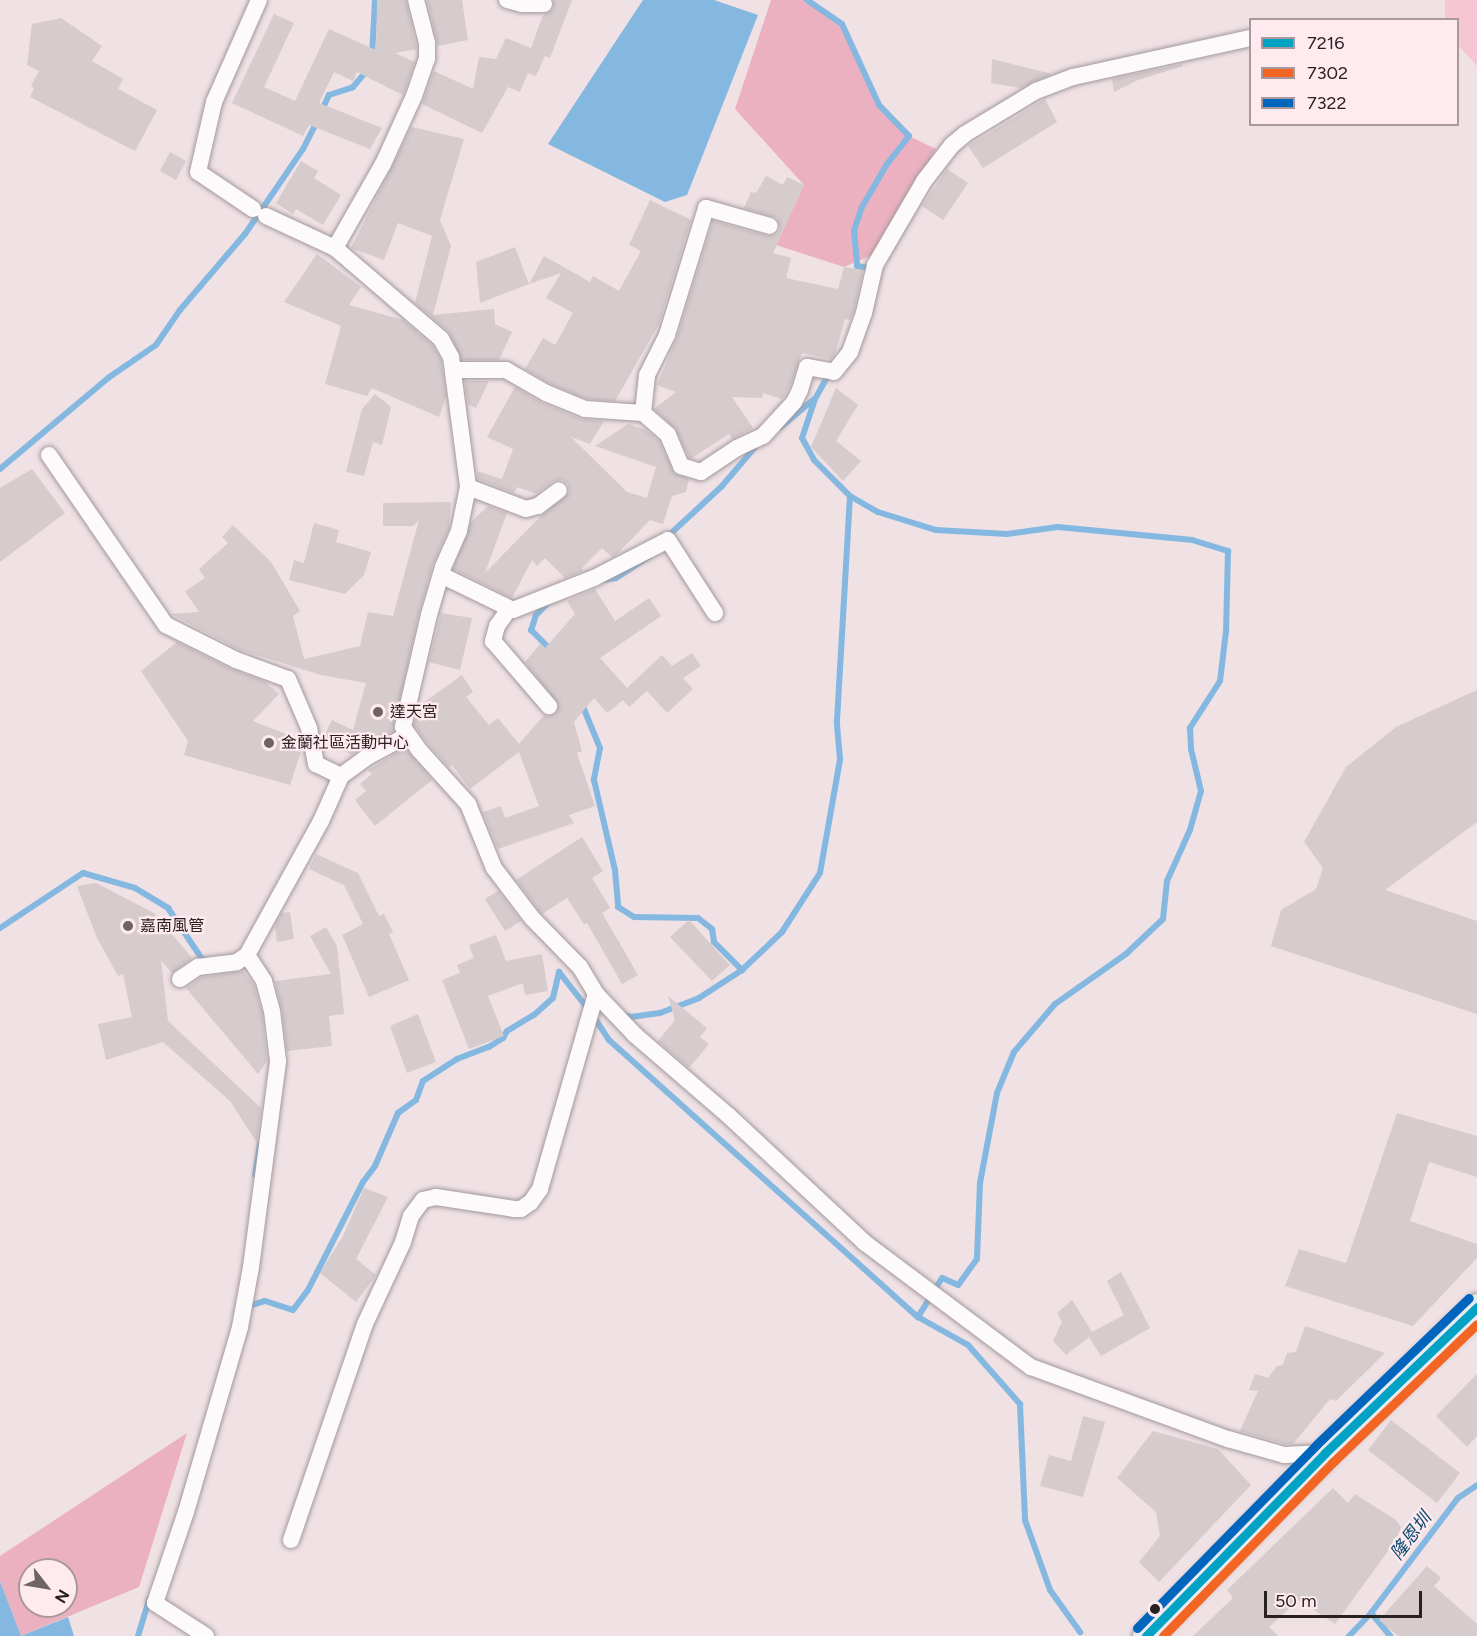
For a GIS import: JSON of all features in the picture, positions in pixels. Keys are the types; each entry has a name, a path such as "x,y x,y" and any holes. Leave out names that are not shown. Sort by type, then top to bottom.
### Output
{"main road":[{"path":"1146,1636 1324,1453 1477,1307"}],"street":[{"path":"258,0 214,102 198,172 260,212 335,248 441,339 451,357 468,487 459,531 441,575 403,727 468,804 494,868 532,918 580,967 596,994 636,1035 729,1116 865,1243 1031,1367 1228,1439 1284,1455 1324,1453"},
{"path":"335,248 383,164 414,96 427,59 427,43 416,0"},
{"path":"507,0 522,4 544,4"},
{"path":"453,370 506,370 546,393 585,409 644,413 668,435 681,466 701,472 737,448 763,436 794,402 807,367 834,372 850,352 864,313 875,265 924,181 952,145 965,134 1036,91 1073,77 1249,38"},
{"path":"644,413 647,375 667,335 706,208 770,226"},
{"path":"49,455 166,625 236,660 288,679 309,728 316,764 341,776"},
{"path":"468,487 526,509 538,506 559,490"},
{"path":"441,575 513,610 594,578 668,540 715,613"},
{"path":"509,609 496,626 493,641 549,706"},
{"path":"180,979 198,967 237,962 248,956 321,820 341,776 369,756 408,735"},
{"path":"206,1636 155,1603 186,1512 240,1327 251,1267 278,1061 272,1011 264,981 248,956"},
{"path":"291,1540 366,1324 403,1242 411,1216 423,1200 436,1197 514,1209 521,1209 531,1202 540,1190 596,994"}],"shaded area":[{"path":"771,0 807,0 842,24 879,105 909,136 936,149 872,255 844,267 776,245 804,185 735,109"},
{"path":"1445,0 1477,0 1477,66 1459,46 1459,18 1445,18"},
{"path":"187,1433 139,1587 78,1612 78,1558 18,1558 18,1618 64,1618 21,1636 0,1581 0,1556"}],"water":[{"path":"643,0 714,0 758,15 687,195 665,202 548,144"},
{"path":"0,1581 21,1636 0,1636"},
{"path":"68,1618 74,1636 21,1636"}],"building":[{"path":"377,0 406,0 417,49 395,53 415,62 403,95 357,72 353,81 334,72 319,103 382,128 370,149 309,125 303,136 232,103 274,14 294,23 264,87 295,101 329,29 376,50"},
{"path":"427,0 462,0 468,40 438,46"},
{"path":"554,0 572,0 550,58 545,56 536,76 528,73 520,92 508,87 482,133 422,104 434,71 473,89 479,57 496,59 506,38 531,48 543,15 553,9"},
{"path":"61,18 102,46 92,61 123,79 118,89 157,110 135,151 30,97 34,88 31,86 39,71 27,65 32,24"},
{"path":"992,59 1052,74 1021,88 991,83"},
{"path":"1182,64 1183,66 1138,80 1114,92 1112,79"},
{"path":"1045,99 1057,122 983,168 968,146"},
{"path":"412,127 464,139 440,220 451,246 433,315 494,309 495,324 512,332 499,360 462,360 448,331 415,303 432,236 398,223 384,260 351,248"},
{"path":"170,152 186,161 176,180 160,171"},
{"path":"301,161 318,171 314,178 341,195 323,225 296,209 293,214 276,203"},
{"path":"947,169 968,183 943,220 922,206"},
{"path":"766,176 783,185 787,177 804,185 773,253 791,258 786,278 838,289 844,267 863,270 854,310 850,320 845,319 835,354 831,359 802,353 790,386 782,399 763,393 762,398 732,397 753,428 732,439 729,434 692,458 689,457 675,428 654,409 676,392 657,385 677,338 713,221 768,236 777,234 780,229 777,218 744,208 751,192 756,193"},
{"path":"650,200 691,220 659,324 615,401 587,399 551,384 525,369 543,338 555,345 573,313 546,298 561,273 529,284 544,256 590,282 593,276 619,291 641,251 629,245"},
{"path":"515,247 529,284 480,303 476,262"},
{"path":"317,254 361,287 349,305 403,320 433,346 441,360 446,397 439,417 372,388 367,396 325,384 341,326 284,302"},
{"path":"465,381 489,381 476,408 468,405"},
{"path":"515,387 542,403 581,419 604,421 590,444 571,437 627,492 647,498 656,467 595,446 628,424 646,430 659,441 674,473 689,479 686,492 672,496 663,524 650,520 616,555 612,557 602,548 582,568 583,571 565,578 545,558 537,566 532,560 512,598 453,569 471,522 488,506 507,513 485,573 541,516 569,493 568,484 562,480 553,481 536,494 517,487 514,493 478,479 477,471 502,479 513,449 487,437"},
{"path":"836,388 858,405 836,441 861,461 843,481 811,447"},
{"path":"375,394 391,407 382,445 373,442 364,476 346,472 362,409"},
{"path":"32,469 65,513 0,562 0,488"},
{"path":"451,502 449,528 433,564 419,613 393,731 352,755 322,740 332,720 353,730 366,683 321,675 240,650 171,614 199,612 185,591 205,578 199,569 228,543 222,537 233,525 271,562 300,611 293,616 304,659 360,646 368,612 393,616 419,520 413,526 383,526 383,503"},
{"path":"314,523 339,530 336,542 371,552 364,575 345,594 289,580 294,560 304,563"},
{"path":"595,589 615,621 649,598 661,616 600,658 627,688 662,655 672,666 692,653 701,666 683,678 693,689 667,713 647,691 629,707 623,700 607,713 594,698 574,722 582,751 577,753 595,806 569,815 574,823 498,849 483,812 501,806 505,818 539,806 519,752 470,789 452,765 449,767 414,725 419,706 462,675 473,692 466,697 489,725 498,718 519,744 544,715 556,714 559,705 525,662 540,644 545,648 575,614 567,601"},
{"path":"441,613 472,618 460,670 429,662"},
{"path":"177,642 231,669 264,681 279,694 253,721 301,740 302,749 290,785 184,755 188,741 141,671"},
{"path":"1477,690 1477,822 1385,890 1477,921 1477,1014 1271,946 1281,910 1316,889 1323,868 1304,842 1346,767 1396,727"},
{"path":"405,748 432,780 375,826 355,800 366,791 360,784 372,774 368,770"},
{"path":"582,837 603,871 592,878 610,908 602,913 638,975 622,984 587,923 584,924 567,898 542,914 516,880"},
{"path":"316,854 358,873 379,916 384,914 393,932 389,934 409,980 369,997 342,935 363,924 344,885 309,869"},
{"path":"96,883 154,913 192,958 172,973 161,960 168,1021 261,1108 257,1143 230,1101 163,1042 106,1060 98,1024 132,1017 123,974 118,976 97,938 77,886"},
{"path":"498,891 521,921 505,931 485,899"},
{"path":"290,912 294,939 277,942 275,926 282,913"},
{"path":"689,920 730,965 712,981 670,937"},
{"path":"326,927 337,946 344,1014 329,1016 332,1046 287,1051 282,1010 275,981 331,974 310,936"},
{"path":"496,935 506,961 542,954 548,991 525,995 523,983 488,996 504,1036 469,1049 442,980 460,973 457,965 474,958 469,945"},
{"path":"243,971 254,985 262,1013 267,1061 258,1074 186,988 202,977"},
{"path":"668,996 707,1028 700,1037 709,1044 689,1068 658,1041 675,1020"},
{"path":"418,1014 436,1062 407,1073 390,1026"},
{"path":"1397,1113 1477,1136 1477,1177 1429,1162 1410,1221 1477,1244 1477,1258 1413,1326 1285,1286 1299,1249 1346,1263"},
{"path":"364,1188 388,1197 356,1259 376,1275 356,1302 320,1273 343,1236"},
{"path":"1121,1272 1150,1328 1101,1356 1089,1337 1066,1355 1053,1341 1062,1322 1057,1313 1072,1300 1092,1332 1124,1315 1107,1281"},
{"path":"1305,1326 1385,1353 1336,1401 1330,1399 1293,1444 1285,1444 1240,1431 1258,1391 1249,1390 1255,1374 1268,1378 1277,1366 1283,1365 1287,1353 1296,1352"},
{"path":"1477,1374 1477,1436 1467,1447 1436,1416"},
{"path":"1083,1416 1105,1422 1083,1497 1040,1486 1049,1455 1071,1461"},
{"path":"1391,1420 1460,1473 1437,1503 1368,1450"},
{"path":"1153,1431 1218,1449 1251,1485 1159,1582 1139,1562 1160,1536 1156,1512 1117,1478"},
{"path":"1333,1488 1348,1503 1355,1494 1396,1520 1401,1527 1396,1540 1335,1624 1299,1600 1269,1627 1278,1636 1193,1636 1233,1598 1227,1590"},
{"path":"1427,1566 1441,1578 1434,1586 1477,1624 1477,1636 1398,1636 1379,1620"}],"waterway":[{"path":"372,56 375,0"},
{"path":"807,0 842,24 879,105 909,136 887,164 862,207 854,230 857,266 869,268 869,271"},
{"path":"321,112 329,95 353,87 368,69"},
{"path":"0,469 108,378 156,345 180,310 245,234 303,149 317,121"},
{"path":"830,372 815,399 802,438 814,460 850,496 878,512 936,530 1007,534 1058,527 1192,540 1228,551 1226,631 1220,681 1190,728 1191,749 1201,791 1190,830 1167,881 1163,919 1126,954 1055,1004 1014,1052 997,1093 980,1183 977,1259 958,1285 942,1278 918,1317 968,1345 1020,1404 1025,1520 1050,1590 1080,1632"},
{"path":"781,427 814,399"},
{"path":"667,537 722,486 756,446"},
{"path":"623,1015 631,1017 660,1013 699,998 742,970 782,932 820,873 840,759 837,721 850,496"},
{"path":"604,580 616,578 650,556"},
{"path":"550,601 536,615 531,630 552,651"},
{"path":"581,702 600,748 594,780 615,870 618,907 634,917 698,918 712,929 714,942 742,970"},
{"path":"0,928 83,873 135,888 168,908 202,959 208,961"},
{"path":"246,1307 265,1301 293,1310 308,1290 363,1182 375,1166 398,1113 416,1100 423,1081 457,1059 489,1047 503,1038 507,1031 534,1015 553,998 559,972 588,1009"},
{"path":"594,1017 609,1040 918,1317"},
{"path":"255,1175 260,1144"},
{"name":"隆恩圳","path":"1349,1636 1371,1613 1458,1498 1477,1485"},
{"path":"138,1636 149,1599"},
{"path":"1371,1613 1390,1636"}],"transit line":[{"name":"7322","path":"1137,1628 1316,1445 1469,1298"},
{"name":"7216","path":"1146,1636 1325,1453 1477,1307"},
{"name":"7302","path":"1163,1636 1333,1462 1477,1324"}],"place":[{"name":"達天宮","path":"378,712"},
{"name":"金蘭社區活動中心","path":"269,743"},
{"name":"嘉南風管","path":"128,926"}]}
